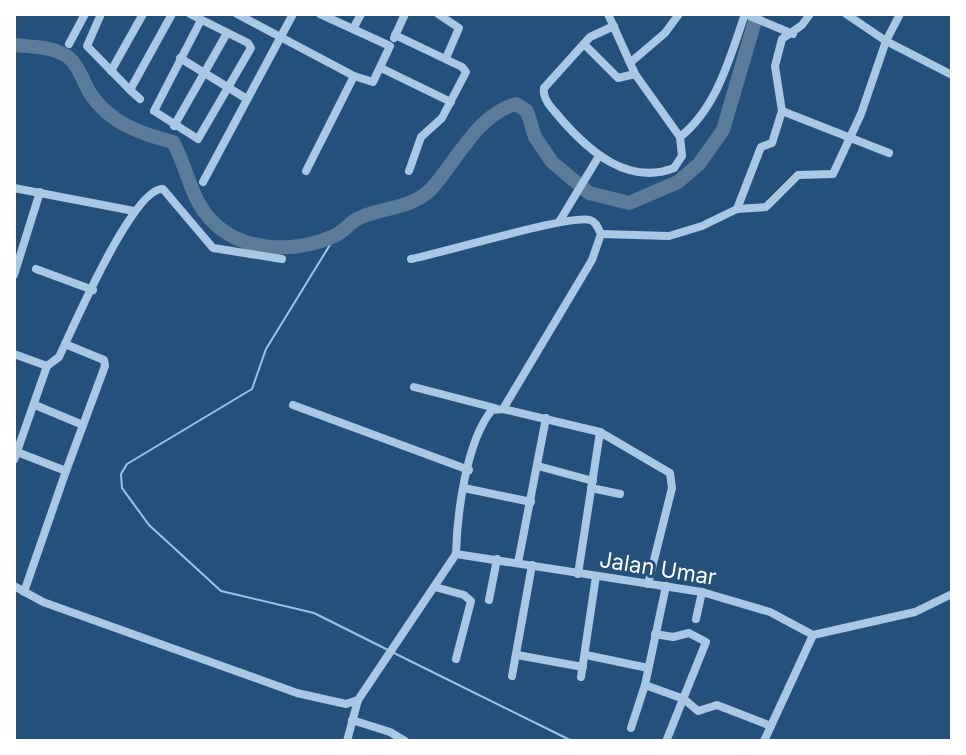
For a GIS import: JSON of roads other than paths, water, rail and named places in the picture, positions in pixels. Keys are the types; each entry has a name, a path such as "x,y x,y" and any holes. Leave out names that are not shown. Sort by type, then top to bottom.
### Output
{"street":[{"path":"69,44 85,14"},
{"path":"101,14 87,46 140,99"},
{"path":"111,71 143,14"},
{"path":"130,90 172,14"},
{"path":"190,14 227,33 251,48 202,138 154,114 201,20"},
{"path":"237,14 371,83 405,14"},
{"path":"203,182 293,14"},
{"path":"320,14 390,46"},
{"path":"353,29 361,14"},
{"path":"438,14 459,28 446,58"},
{"path":"608,14 614,26 631,62 635,74 680,137 682,156 674,168 666,171 633,170 614,166 580,140 543,93 557,71 590,37 614,26"},
{"path":"631,62 665,33 679,14"},
{"path":"680,137 696,124 710,103 745,14 754,21 793,34"},
{"path":"737,209 761,147 772,143 782,111 775,66 782,39 793,34 810,14"},
{"path":"846,14 886,41 952,75"},
{"path":"601,234 669,236 702,226 737,209 766,207 798,175 832,175 841,164 847,138 861,114 886,41 900,14"},
{"path":"174,126 227,33"},
{"path":"395,35 446,58 466,72 442,118 425,130 409,171"},
{"path":"584,44 618,78 635,74"},
{"path":"180,58 247,99"},
{"path":"381,68 451,102"},
{"path":"306,171 354,76"},
{"path":"782,111 889,153"},
{"path":"559,222 576,200 599,156"},
{"path":"66,471 16,456 47,366 56,361 134,211 150,192 160,187 213,248 252,257 282,259"},
{"path":"14,188 134,211"},
{"path":"14,275 40,192"},
{"path":"411,259 559,222 590,220 601,234"},
{"path":"347,741 358,700 456,554 464,488 482,424 499,408 592,260 601,234"},
{"path":"36,269 93,290"},
{"path":"24,592 105,372 104,360 65,344"},
{"path":"14,354 47,366"},
{"path":"414,387 600,432 667,470 672,478 648,584"},
{"path":"35,405 83,425"},
{"path":"293,405 469,470"},
{"path":"518,563 546,418"},
{"path":"578,574 600,432"},
{"path":"538,466 620,494"},
{"path":"464,488 531,502"},
{"name":"Jalan Umar","path":"456,554 702,592 758,608 813,635"},
{"path":"489,600 497,559"},
{"path":"512,676 532,565"},
{"path":"517,655 582,672 596,576"},
{"path":"14,586 43,602 297,693 346,704 358,700"},
{"path":"631,728 645,685 666,586"},
{"path":"435,587 464,595 471,601 456,659"},
{"path":"696,619 702,592"},
{"path":"764,741 813,635 915,612 952,594"},
{"path":"655,634 673,637 689,633 706,642 667,739"},
{"path":"586,655 648,668"},
{"path":"645,685 684,699 698,711 717,705 771,726"},
{"path":"346,704 352,717 405,741"}],"waterway":[{"path":"14,45 39,47 68,57 90,93 116,120 173,142 196,198 218,227 249,243 283,247 318,242 334,236 368,214 416,200 432,188 490,117 516,104 527,111 535,137 552,162 589,193 629,203 678,182 699,164 723,130 757,14"},
{"path":"336,235 266,349 252,389 127,464 121,474 122,488 149,525 221,591 314,613 388,650"},
{"path":"394,653 572,741"}]}
